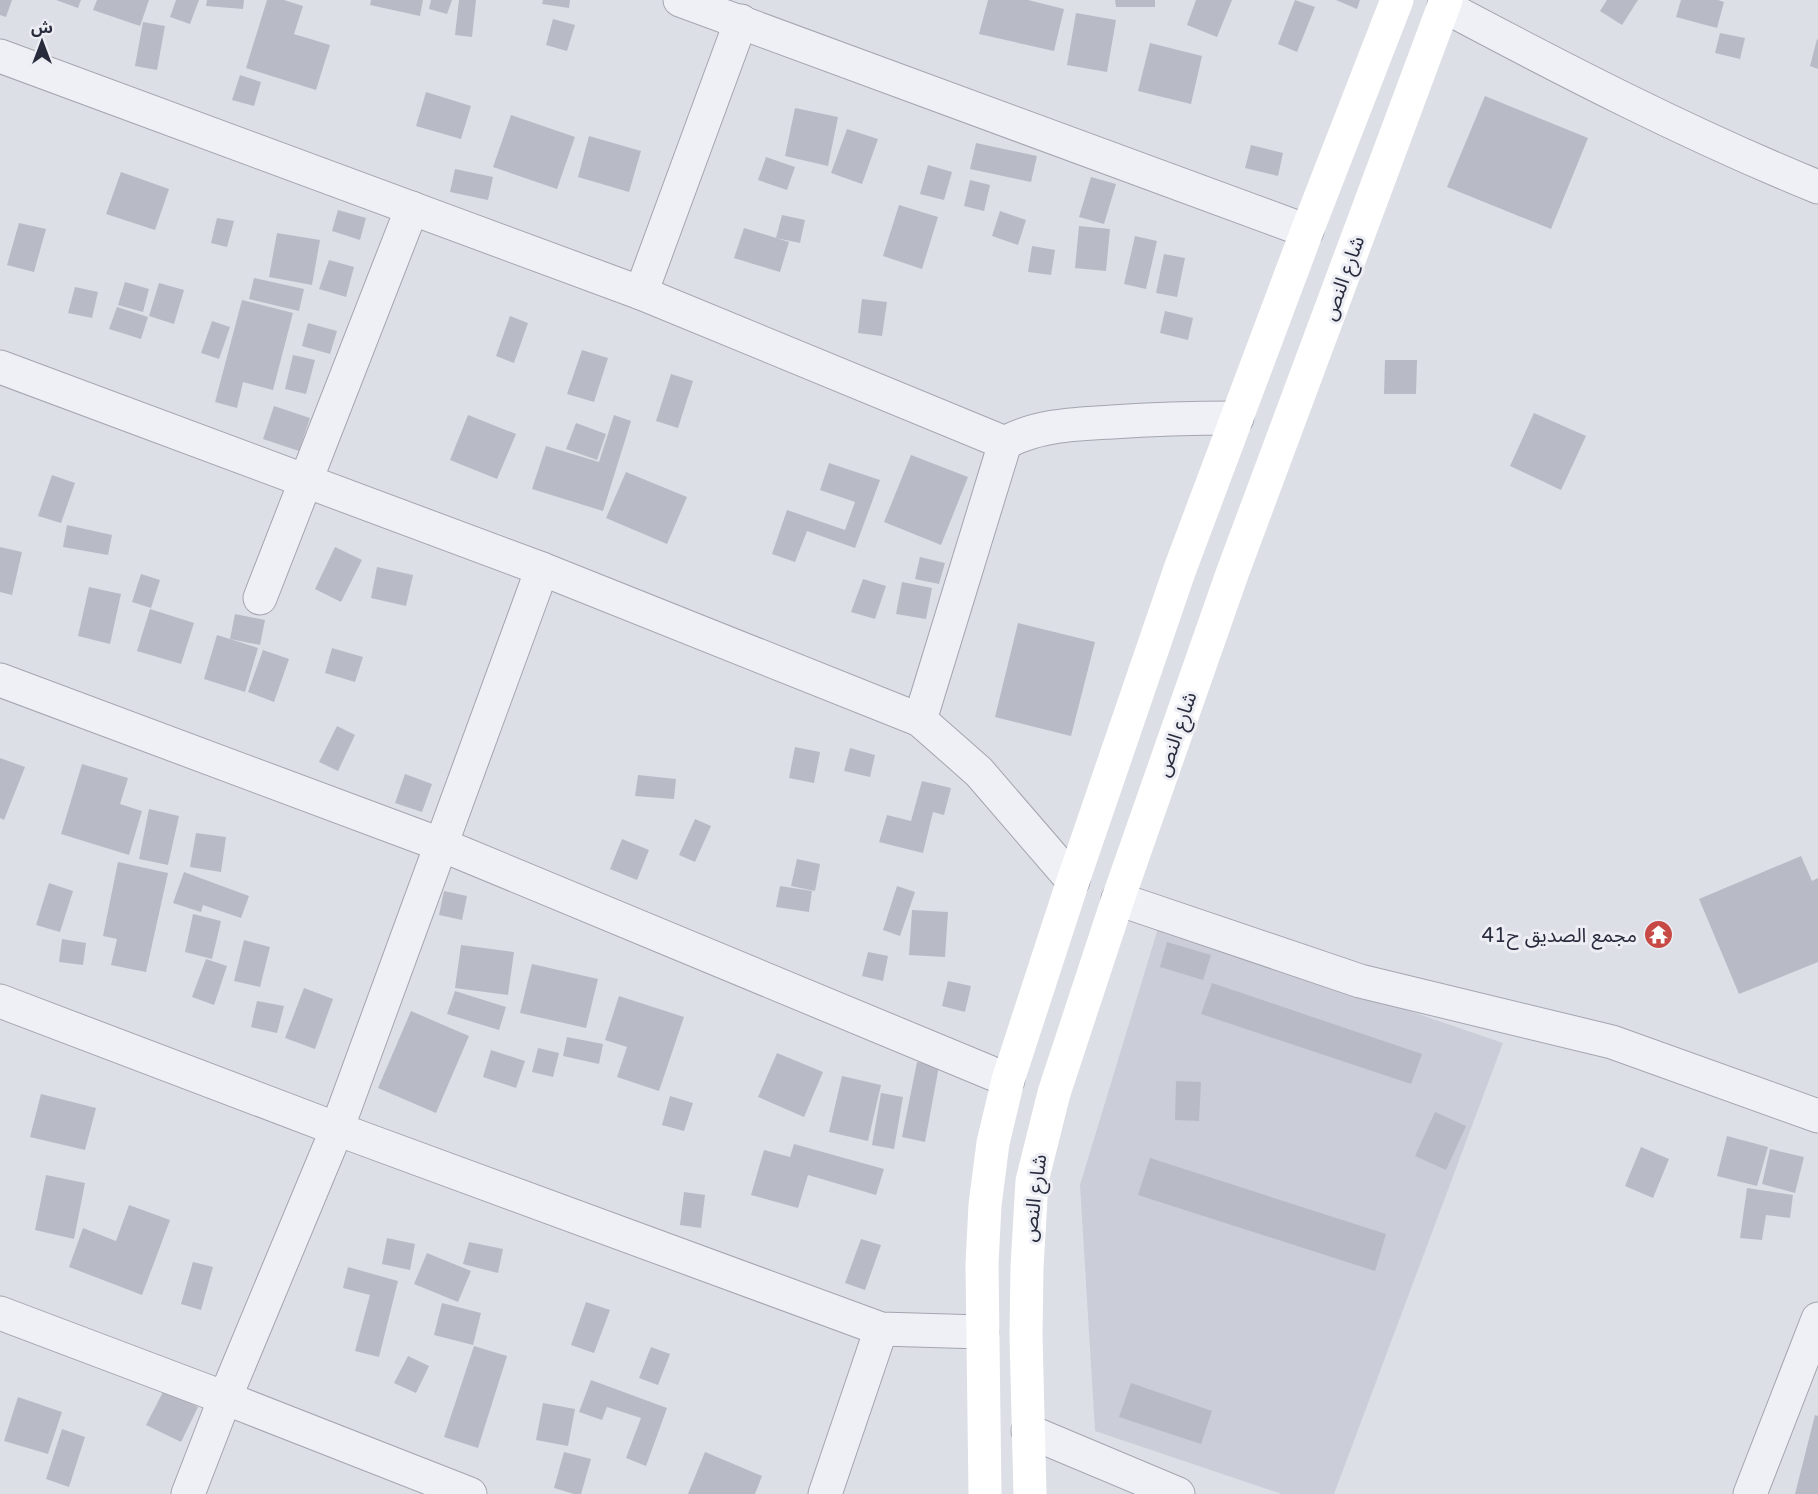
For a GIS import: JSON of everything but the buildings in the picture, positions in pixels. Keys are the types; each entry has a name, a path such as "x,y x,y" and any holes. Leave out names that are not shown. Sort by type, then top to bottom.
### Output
{"main road":[{"path":"985,1494 982,1264 985,1205 993,1143 1008,1080 1180,568 1397,0"},
{"name":"شارع النص","path":"1030,1494 1027,1267 1032,1181 1054,1093 1118,899 1232,574 1445,3"}],"street":[{"path":"680,0 1307,231"},
{"path":"1445,3 1564,70 1742,156 1818,188"},
{"path":"641,293 741,21"},
{"path":"0,56 641,293 1005,443"},
{"path":"260,598 412,208"},
{"path":"0,367 542,568 920,720 979,772 1073,881"},
{"path":"920,720 1005,443 1020,435 1068,424 1156,419 1237,418"},
{"path":"188,1494 225,1398 337,1129 542,568"},
{"path":"0,680 442,845 1008,1080"},
{"path":"1118,899 1360,981 1612,1042 1818,1116"},
{"path":"0,1001 337,1129 881,1329 982,1332"},
{"path":"0,1313 470,1494"},
{"path":"1750,1494 1818,1319"},
{"path":"825,1494 881,1329"},
{"path":"1028,1431 1178,1494"}],"shaded area":[{"path":"1159,925 1503,1043 1334,1494 1282,1494 1095,1431 1080,1185"}],"place":[{"name":"مجمع الصديق ح41","path":"1658,935"}]}
